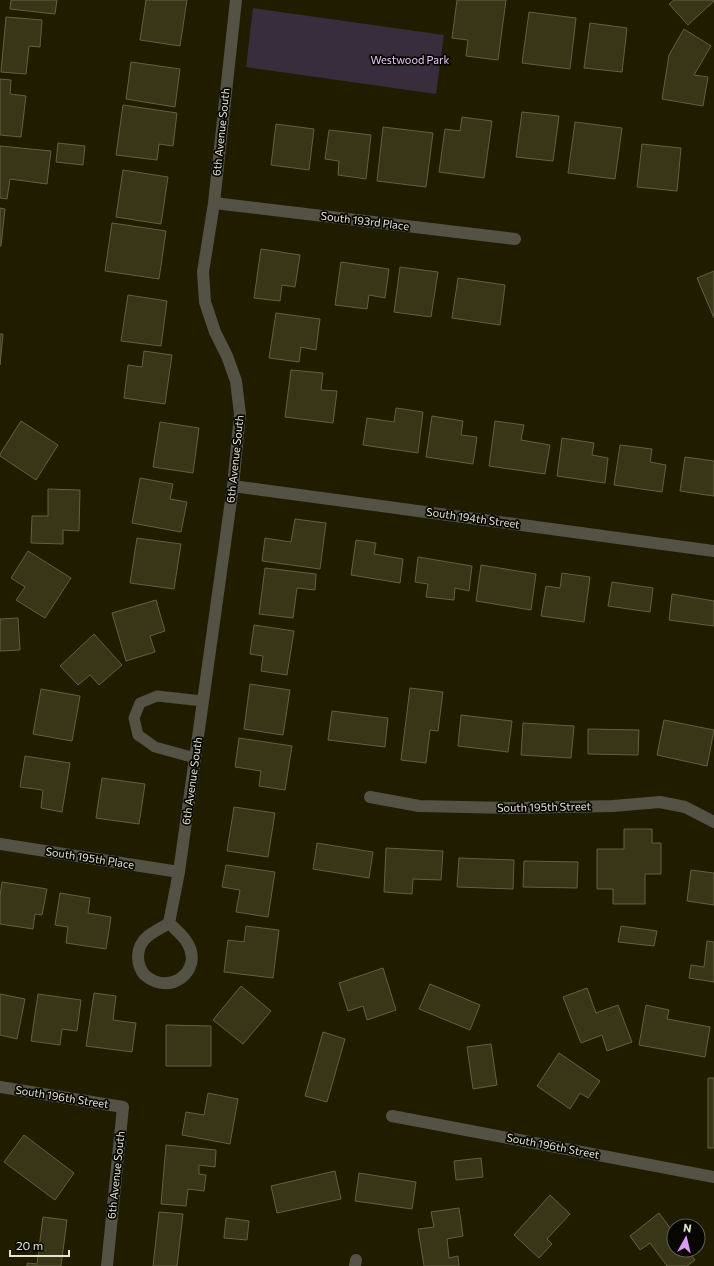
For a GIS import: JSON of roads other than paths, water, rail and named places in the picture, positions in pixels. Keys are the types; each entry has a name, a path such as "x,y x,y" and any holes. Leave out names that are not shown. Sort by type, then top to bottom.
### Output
{"street":[{"name":"6th Avenue South","path":"169,923 179,872 233,486 240,414 236,381 227,356 215,332 205,302 203,272 214,203 236,0"},
{"name":"South 193rd Place","path":"214,203 515,239"},
{"name":"South 194th Street","path":"233,486 714,551"},
{"name":"South 195th Street","path":"370,797 419,806 512,808 613,806 660,802 685,807 714,822"},
{"name":"South 195th Place","path":"0,844 179,872"},
{"path":"169,923 187,943 192,956 190,966 184,976 177,981 162,984 151,980 141,970 138,961 138,952 142,943 148,936 169,923"},
{"name":"South 196th Street","path":"0,1087 123,1107"},
{"name":"6th Avenue South","path":"106,1266 123,1107"},
{"name":"South 196th Street","path":"392,1116 714,1177"}],"lane":[{"path":"195,758 155,747 138,735 134,718 140,702 157,696 203,701"}],"park label":[{"name":"Westwood Park","path":"410,60"}]}
